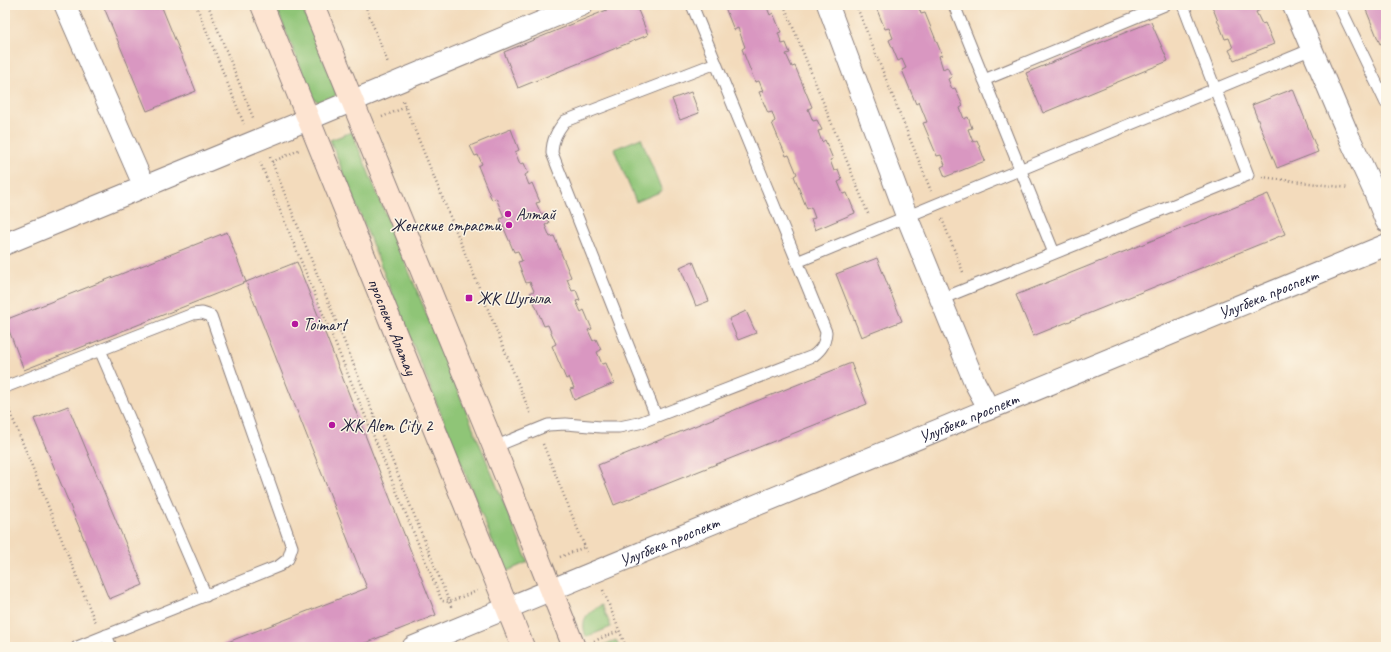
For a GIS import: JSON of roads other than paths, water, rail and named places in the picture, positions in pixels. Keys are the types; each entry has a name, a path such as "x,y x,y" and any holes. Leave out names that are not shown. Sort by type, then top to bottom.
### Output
{"main road":[{"name":"проспект Алатау","path":"262,5 523,647"},
{"path":"313,5 551,590 581,645"}],"street":[{"path":"65,5 144,186"},
{"path":"5,244 582,5"},
{"path":"828,5 907,217 976,383 989,409"},
{"path":"1293,5 1386,221"},
{"name":"Улугбека проспект","path":"508,608 1386,245"},
{"path":"413,647 508,608"}],"lane":[{"path":"494,447 548,425 566,424 619,427 639,423 813,356 821,349 825,341 826,332 692,5"},
{"path":"954,5 1054,253"},
{"path":"984,80 1165,5"},
{"path":"941,299 1248,175 1183,5"},
{"path":"1339,5 1386,103"},
{"path":"797,262 1312,49"},
{"path":"656,416 552,153 552,144 557,132 565,121 716,63"},
{"path":"5,388 193,314 202,312 211,316 292,547 288,559 279,566 77,647"},
{"path":"100,350 206,596"},
{"path":"106,635 111,647"}],"place":[{"name":"Алтай","path":"508,214"},
{"name":"Женские страсти","path":"509,225"},
{"name":"ЖК Шугыла","path":"469,298"},
{"name":"Toimart","path":"295,324"},
{"name":"ЖК Alem City 2","path":"332,425"}]}
